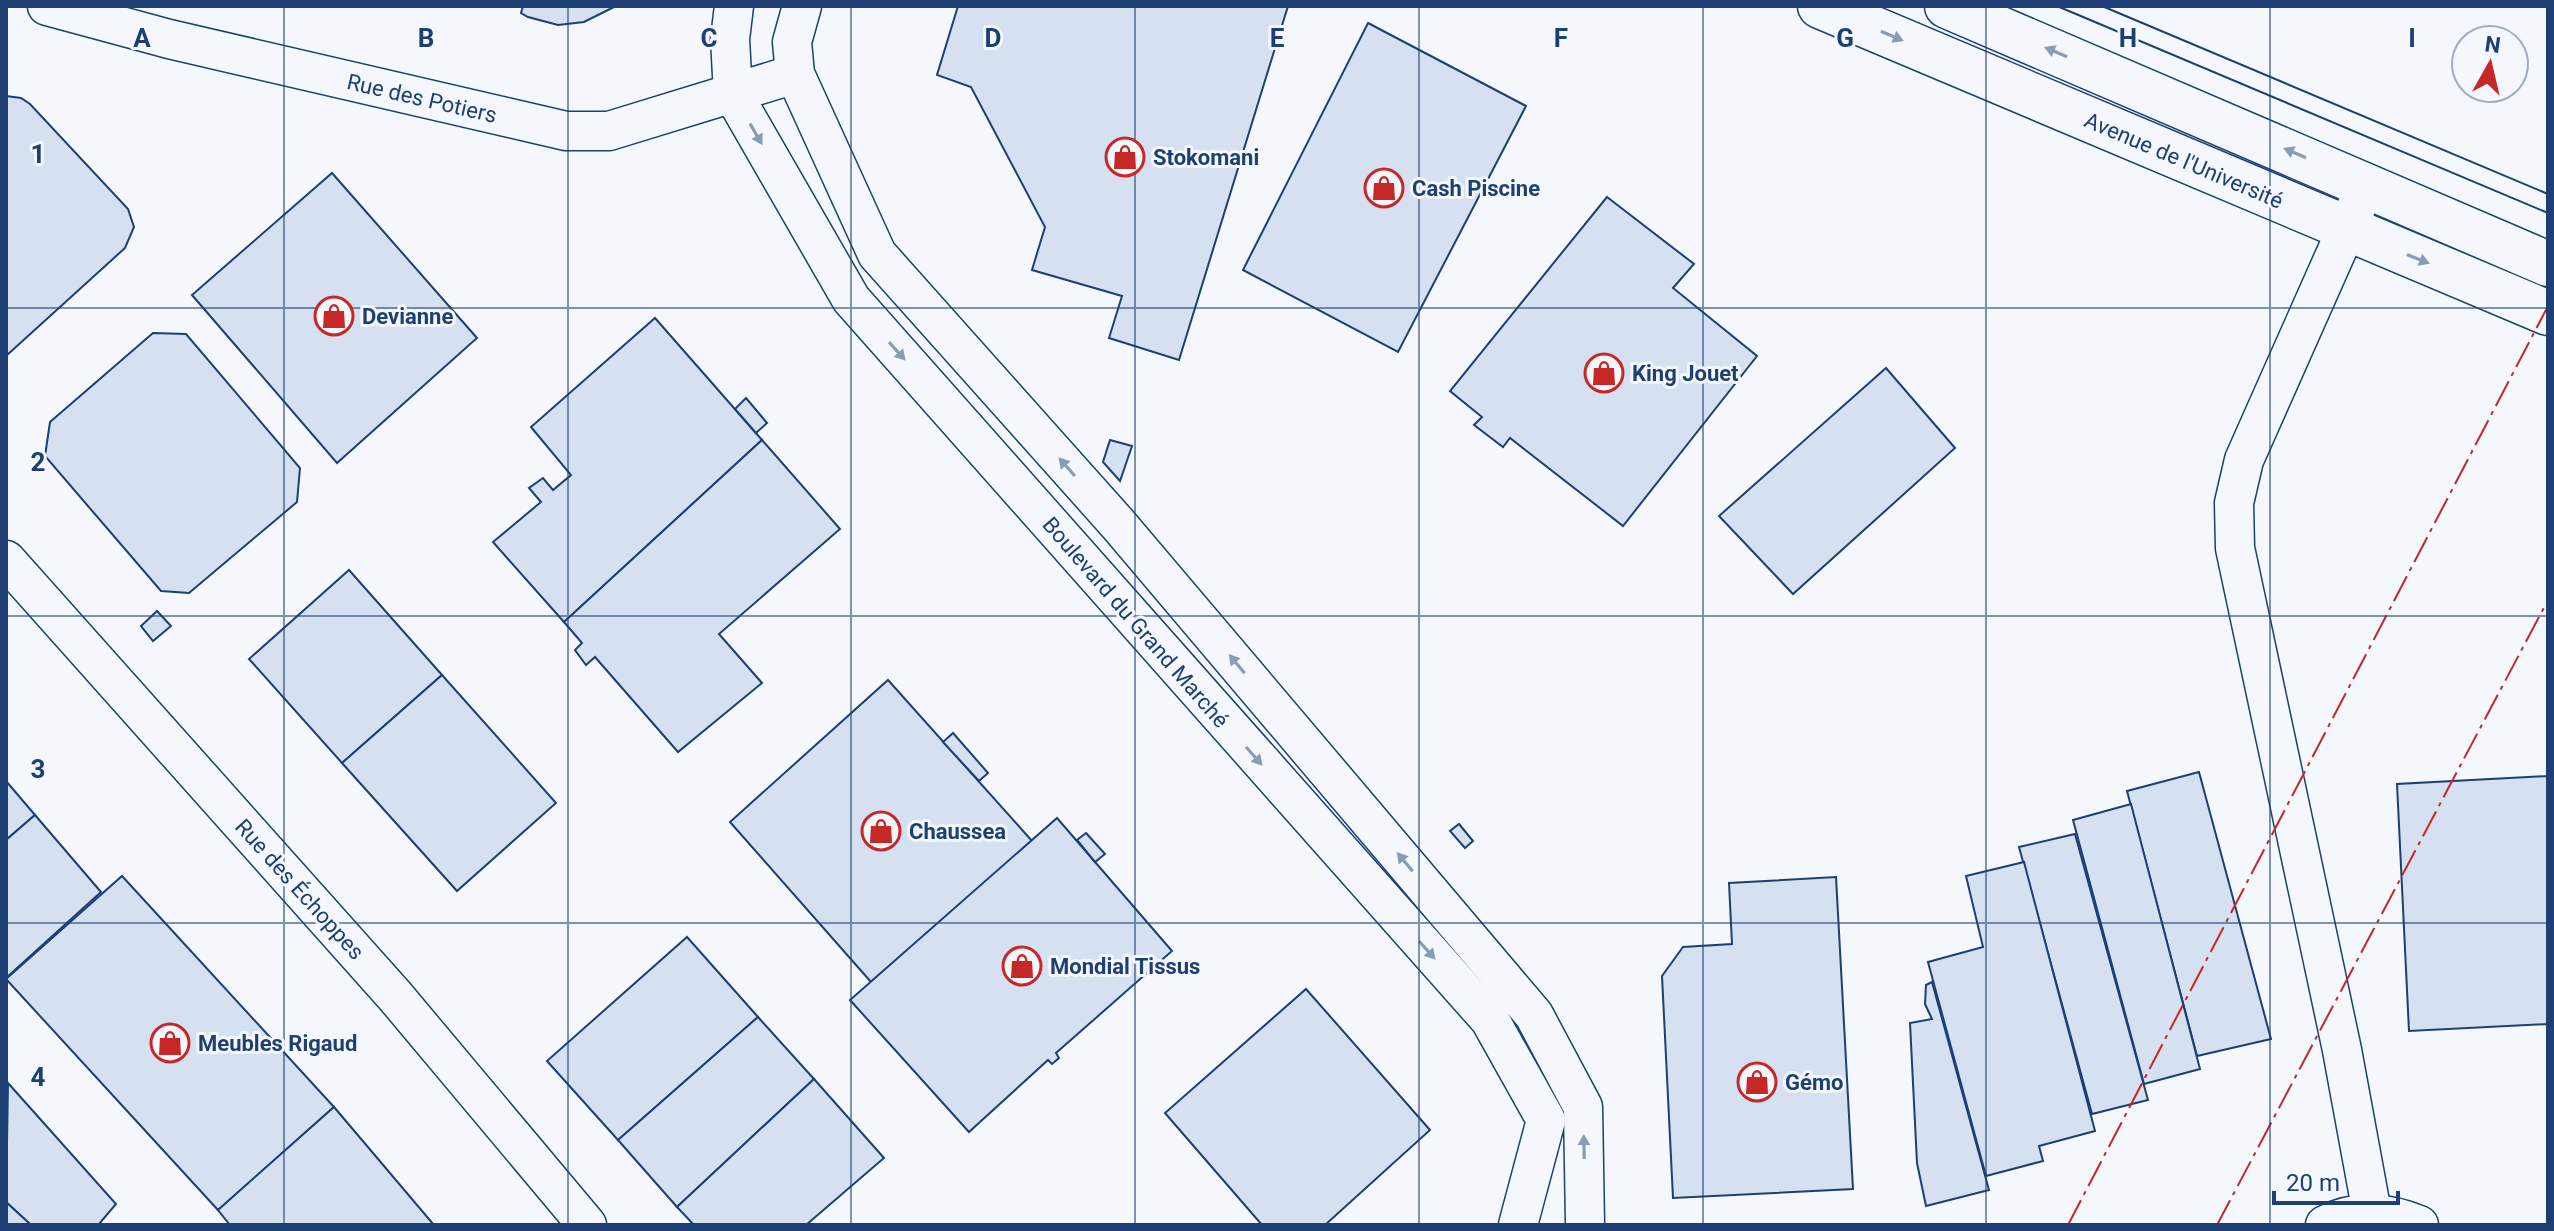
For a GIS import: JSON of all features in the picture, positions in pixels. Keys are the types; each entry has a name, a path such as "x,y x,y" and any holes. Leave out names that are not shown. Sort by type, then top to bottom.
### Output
{"main road":[{"name":"Avenue de l'Université","path":"1820,6 2548,313"},
{"path":"1947,6 2548,264"}],"street":[{"name":"Rue des Potiers","path":"47,6 169,39 566,131 609,131 733,94 792,40"},
{"name":"Boulevard du Grand Marché","path":"734,6 730,39 733,94 851,299 1490,1020 1546,1120 1518,1225"},
{"path":"802,6 792,40 877,254 1118,524 1534,1015 1583,1107 1585,1225"},
{"path":"2367,184 2244,460 2234,503 2235,548 2339,1034 2372,1213"},
{"name":"Rue des Échoppes","path":"6,560 395,996 587,1225"},
{"path":"2325,1225 2336,1219 2372,1213 2400,1217 2419,1225"}],"building":[{"path":"523,6 616,6 584,22 558,25 528,17 521,13"},
{"name":"Stokomani","path":"958,6 1288,6 1179,360 1109,338 1122,296 1032,270 1045,227 971,87 937,75"},
{"name":"Cash Piscine","path":"1368,23 1526,106 1398,352 1243,270"},
{"path":"6,96 21,98 30,104 128,209 134,227 125,248 6,356"},
{"name":"Devianne","path":"332,173 477,338 337,463 192,295"},
{"name":"King Jouet","path":"1607,197 1694,264 1673,288 1757,356 1623,526 1510,438 1503,447 1474,425 1482,417 1450,391"},
{"path":"655,318 762,440 564,622 493,542 541,502 529,488 543,478 553,490 571,475 531,427"},
{"path":"153,333 186,334 300,468 297,502 189,593 161,591 45,456 50,422"},
{"path":"1886,368 1955,448 1793,594 1719,516"},
{"path":"746,398 767,423 756,433 735,409"},
{"path":"762,440 840,529 719,634 762,683 678,752 595,657 586,665 575,650 582,643 564,622"},
{"path":"1110,440 1132,446 1120,481 1103,462"},
{"path":"349,570 442,675 342,763 249,659"},
{"path":"157,611 171,626 153,641 141,626"},
{"path":"442,675 556,803 457,891 342,763"},
{"name":"Chaussea","path":"888,680 1032,841 871,982 730,822"},
{"path":"953,733 988,773 979,781 943,742"},
{"path":"2199,772 2271,1039 2197,1056 2127,791"},
{"path":"2548,776 2548,1024 2409,1031 2397,784"},
{"path":"6,781 35,815 6,840"},
{"path":"2131,804 2200,1069 2144,1084 2073,820"},
{"path":"35,815 101,892 6,978 6,840"},
{"name":"Mondial Tissus","path":"1057,818 1172,951 1056,1053 1059,1058 1052,1064 1048,1060 969,1132 850,1000"},
{"path":"1459,824 1473,841 1465,848 1450,831"},
{"path":"1086,833 1105,854 1095,862 1077,840"},
{"path":"2075,834 2148,1100 2092,1114 2019,847"},
{"path":"2024,862 2095,1131 2039,1146 2043,1161 1986,1176 1928,962 1983,947 1966,876"},
{"name":"Meubles Rigaud","path":"122,876 334,1107 218,1210 6,979"},
{"name":"Gémo","path":"1836,877 1853,1189 1673,1198 1662,976 1683,947 1732,944 1729,883"},
{"path":"687,937 758,1017 618,1140 547,1061"},
{"path":"1932,982 1989,1190 1926,1206 1917,1163 1910,1023 1932,1019 1925,1004 1926,985"},
{"path":"1306,989 1430,1130 1325,1225 1262,1225 1165,1113"},
{"path":"758,1017 814,1079 677,1207 618,1140"},
{"path":"814,1079 884,1158 806,1225 694,1225 677,1207"},
{"path":"8,1083 116,1204 99,1224 31,1225 6,1202"},
{"path":"334,1107 434,1225 230,1225 218,1210"},
{"path":"6,1202 31,1225 6,1225"}],"tram line":[{"path":"2057,6 2548,213"},
{"path":"2102,6 2548,194"}],"power":[{"path":"2068,1225 2548,306"},
{"path":"2217,1225 2548,600"}],"place":[{"name":"Stokomani","path":"1125,157"},
{"name":"Cash Piscine","path":"1384,188"},
{"name":"Devianne","path":"334,316"},
{"name":"King Jouet","path":"1604,373"},
{"name":"Chaussea","path":"881,831"},
{"name":"Mondial Tissus","path":"1022,966"},
{"name":"Meubles Rigaud","path":"170,1043"},
{"name":"Gémo","path":"1757,1082"}]}
